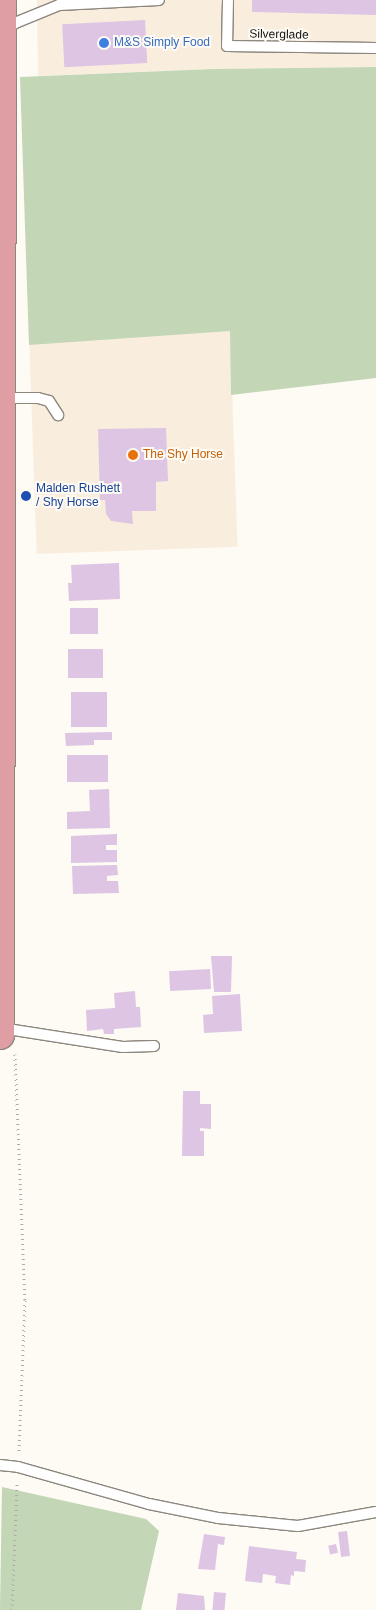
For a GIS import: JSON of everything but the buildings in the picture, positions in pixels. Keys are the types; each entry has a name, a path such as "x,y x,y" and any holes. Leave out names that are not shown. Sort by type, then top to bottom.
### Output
{"highway":[{"path":"0,1035 2,0"}],"lane":[{"path":"3,32 15,23 59,4 159,0"},
{"name":"Silverglade","path":"228,0 227,46 376,48"},
{"path":"2,398 38,398 49,401 58,415"},
{"path":"0,1027 123,1047 154,1046"},
{"path":"0,1466 18,1467 149,1504 218,1518 298,1526 376,1512"}],"shaded area":[{"path":"37,0 376,0 376,67 213,69 38,76"},
{"path":"230,331 238,547 37,554 29,338"}],"green space":[{"path":"376,67 376,378 231,395 230,331 29,345 20,77 213,69"},
{"path":"2,1487 146,1519 159,1531 141,1610 0,1610"}],"place":[{"name":"M&S Simply Food","path":"104,43"},
{"name":"The Shy Horse","path":"133,455"},
{"name":"Malden Rushett / Shy Horse","path":"26,496"}]}
